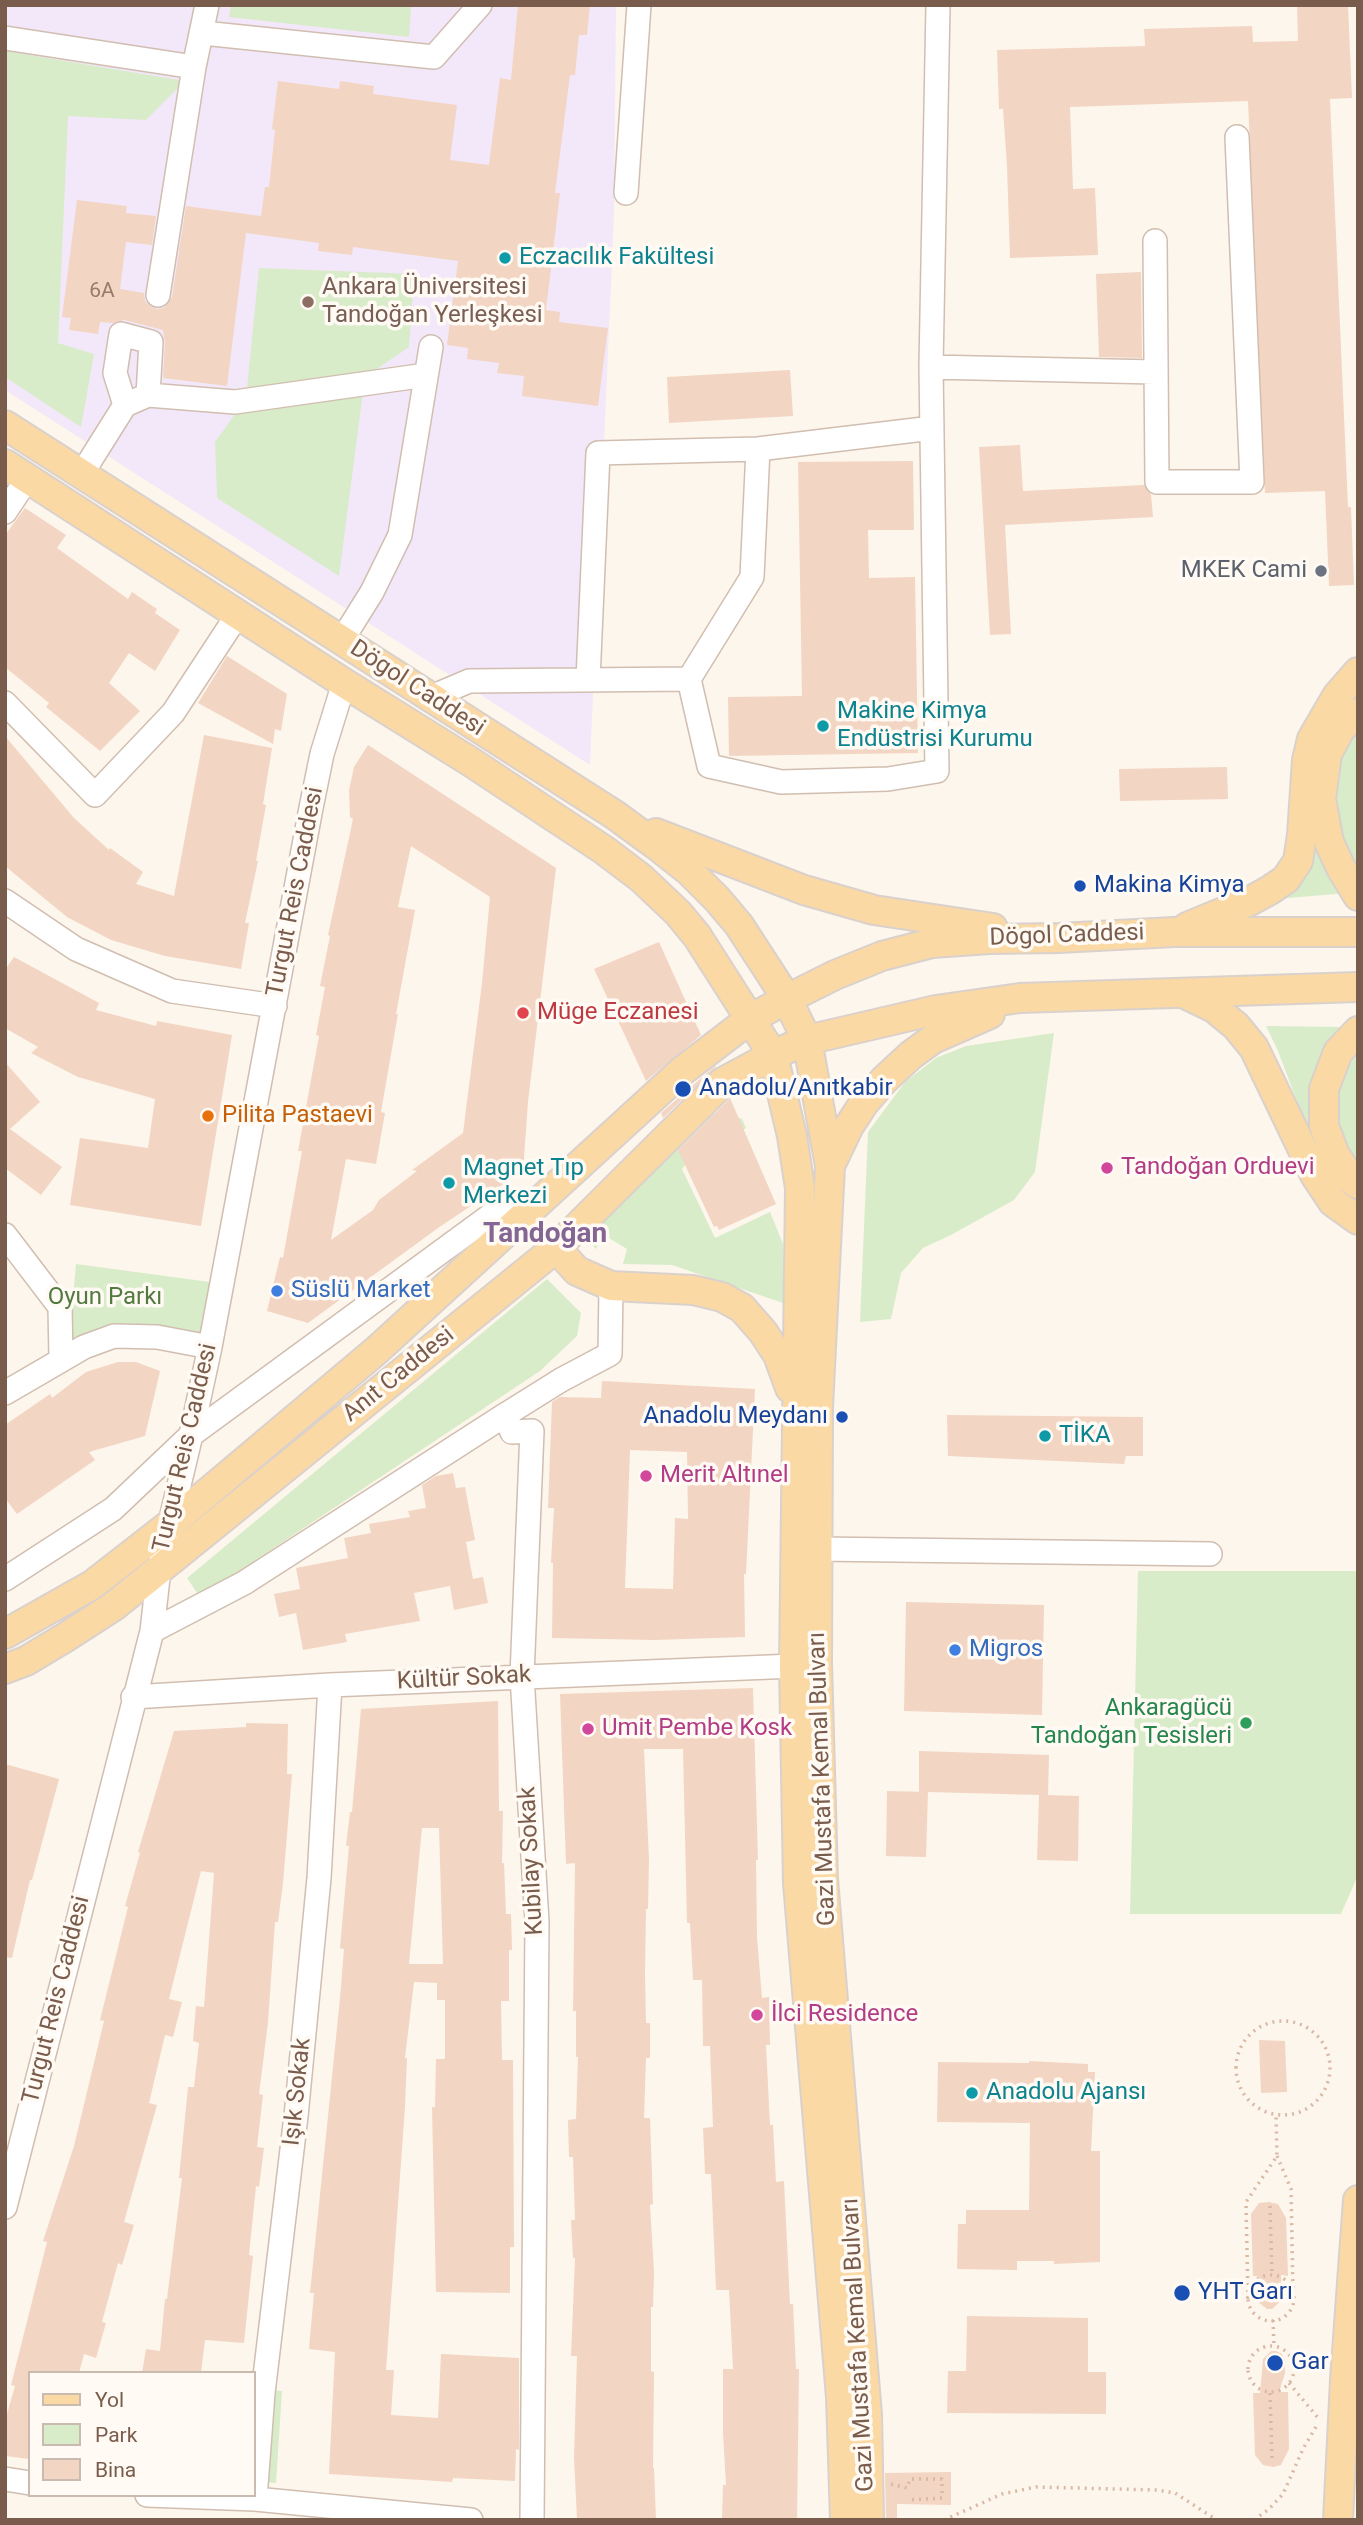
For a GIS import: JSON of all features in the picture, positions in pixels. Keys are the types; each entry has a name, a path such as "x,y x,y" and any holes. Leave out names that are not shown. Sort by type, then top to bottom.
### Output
{"main road":[{"name":"Dögol Caddesi","path":"5,425 615,815 689,871 738,925 787,999 807,1040"},
{"name":"Dögol Caddesi","path":"16,471 471,762 604,850 641,878 678,913 697,936 773,1055"},
{"path":"1174,932 1250,901 1286,879 1298,860 1303,835 1307,760 1312,739 1323,717 1358,672"},
{"path":"1358,713 1341,728 1327,754 1321,799 1329,842 1340,868 1358,896"},
{"path":"615,815 709,855 804,890 874,910 1059,938"},
{"name":"Dögol Caddesi","path":"750,1019 835,975 882,957 932,943 1174,932 1358,932"},
{"path":"773,1055 807,1040 936,1010 1020,999 1358,987"},
{"path":"1185,994 1214,1008 1236,1026 1254,1048 1315,1175 1333,1202 1358,1220"},
{"path":"830,1166 840,1143 864,1103 911,1055 933,1039 1020,999"},
{"name":"Anıt Caddesi","path":"5,1634 92,1585 169,1525 377,1350 682,1071 750,1019"},
{"path":"1358,1031 1338,1052 1324,1089 1324,1126 1335,1155 1352,1180 1358,1184"},
{"name":"Gazi Mustafa Kemal Bulvarı","path":"807,1040 830,1166 818,1407 817,1663 824,1879 867,2415 869,2520"},
{"name":"Anıt Caddesi","path":"5,1669 26,1661 114,1605 555,1248 716,1089 773,1055"},
{"name":"Gazi Mustafa Kemal Bulvarı","path":"773,1055 792,1136 800,1188 794,1666 798,1883 842,2406 845,2520"},
{"path":"555,1248 577,1271 611,1286 693,1290 722,1297 741,1308 763,1332 778,1355 796,1406"},
{"path":"1338,2520 1358,2200"},
{"path":"1357,2520 1358,2448"}],"street":[{"path":"158,295 194,67 207,5"},
{"path":"203,33 434,57 480,5"},
{"path":"626,193 639,5"},
{"path":"758,449 752,577 689,679 709,766 781,782 888,779 937,771 931,367 938,5"},
{"path":"5,38 194,67"},
{"path":"1155,241 1157,482 1252,482 1237,137"},
{"path":"125,405 115,373 121,334 150,342 148,395"},
{"path":"342,640 372,592 400,535 431,347"},
{"path":"931,367 1156,372"},
{"path":"81,475 125,405 148,395 235,402 426,375"},
{"path":"588,680 598,453 758,449 932,428"},
{"path":"5,512 16,471"},
{"path":"5,703 95,795 173,713 238,614"},
{"path":"429,698 469,681 689,679"},
{"name":"Turgut Reis Caddesi","path":"5,2207 152,1631 159,1569 210,1347 322,754 344,683"},
{"path":"5,901 76,949 172,991 275,1006"},
{"path":"5,1579 113,1509 191,1435 498,1210 521,1221"},
{"path":"5,1235 60,1307 61,1359"},
{"path":"152,1631 244,1583 505,1415 610,1353 611,1286"},
{"path":"5,1393 61,1359 114,1336 157,1337 210,1347"},
{"name":"Kubilay Sokak","path":"505,1415 512,1432 532,1431 522,1676 537,1922 532,2520"},
{"path":"817,1549 1210,1554"},
{"name":"Kültür Sokak","path":"134,1697 330,1685 794,1666"},
{"name":"Işık Sokak","path":"256,2472 262,2393 296,2116 319,1878 330,1685"},
{"path":"5,2479 28,2483"},
{"path":"200,2497 254,2499 471,2520"}],"path":[{"path":"1284,2021 1299,2024 1312,2031 1323,2043 1331,2072 1327,2087 1318,2101 1306,2110 1292,2115 1276,2115 1261,2110 1248,2101 1239,2088 1235,2072 1243,2042 1254,2030 1268,2023 1284,2021"},
{"path":"1276,2115 1277,2156 1291,2189 1293,2293 1291,2308 1287,2314 1273,2320 1259,2317 1249,2306 1246,2202 1277,2156"},
{"path":"1270,2207 1272,2275"},
{"path":"1248,2298 1252,2284 1257,2279 1272,2275 1285,2280 1293,2293"},
{"path":"1273,2320 1274,2347"},
{"path":"1274,2347 1282,2350 1292,2361 1294,2368 1289,2383 1270,2393 1251,2381 1248,2366 1254,2353 1274,2347"},
{"path":"1254,2520 1283,2494 1303,2449 1345,2380"},
{"path":"1289,2383 1320,2421"},
{"path":"1270,2393 1272,2461"},
{"path":"907,2500 942,2498 942,2479 910,2479"},
{"path":"944,2520 1002,2494 1027,2488 1157,2490 1175,2493 1217,2520"},
{"path":"961,2513 964,2520"}],"shaded area":[{"name":"Ankara Üniversitesi Tandoğan Yerleşkesi","path":"5,5 616,5 614,214 590,765 5,390"}],"green space":[{"path":"231,5 411,5 409,37 229,17"},
{"path":"5,51 185,81 146,120 68,116 58,343 94,354 81,427 5,377"},
{"path":"259,268 414,274 409,347 365,377 339,576 217,498 215,442 246,399"},
{"path":"1358,727 1358,878 1353,873 1334,815 1335,781 1341,755"},
{"path":"1313,845 1319,845 1347,893 1277,899"},
{"path":"1266,1026 1342,1027 1325,1048 1311,1080 1308,1097 1316,1138 1312,1141 1278,1051"},
{"path":"1054,1033 1035,1172 1014,1200 923,1248 901,1273 891,1319 860,1322 868,1132 905,1082 936,1058 966,1046"},
{"path":"1358,1052 1358,1163 1346,1149 1339,1129 1337,1098 1348,1066"},
{"path":"720,1111 742,1119 746,1128 688,1162 682,1169 715,1238 770,1212 783,1244 783,1303 672,1265 623,1264 627,1249 604,1235 596,1249 585,1238 701,1120"},
{"name":"Oyun Parkı","path":"76,1264 210,1282 200,1335 69,1344"},
{"path":"547,1279 581,1313 577,1336 540,1371 200,1597 187,1578"},
{"name":"Ankaragücü Tandoğan Tesisleri","path":"1138,1571 1358,1571 1358,1875 1341,1914 1130,1914"},
{"path":"256,2389 282,2391 276,2483 256,2481"}],"building":[{"path":"518,5 590,5 587,35 579,35 575,75 570,75 555,193 560,193 546,310 560,312 559,322 608,328 598,406 522,396 524,376 497,373 499,363 467,359 468,348 447,345 458,261 353,247 352,255 318,251 319,243 246,233 227,386 163,378 163,330 124,320 100,322 98,334 69,330 71,318 62,317 77,200 127,206 126,213 156,216 152,245 126,242 120,289 144,293 145,301 150,306 164,308 172,297 186,206 261,216 265,187 269,187 278,81 339,89 340,81 374,86 373,94 457,105 450,160 489,165 500,78 511,80"},
{"path":"1297,5 1348,5 1352,98 1330,99 1348,507 1351,507 1354,585 1329,586 1325,491 1265,493 1248,101 1070,107 1073,189 1095,188 1098,255 1010,258 1007,166 1003,109 999,109 997,50 1145,46 1144,29 1252,26 1253,42 1298,41"},
{"path":"1141,272 1142,358 1099,357 1096,274"},
{"path":"790,370 793,416 669,423 667,377"},
{"path":"1020,445 1023,491 1144,485 1151,495 1153,517 1005,525 1011,634 990,635 979,447"},
{"path":"913,461 914,530 868,530 869,578 915,577 918,753 729,756 728,697 802,696 798,462"},
{"path":"25,508 66,535 57,548 128,599 132,592 157,609 155,613 180,630 155,671 129,653 109,683 140,711 100,751 46,707 49,703 5,667 5,535"},
{"path":"227,656 287,694 281,731 275,729 273,744 198,703"},
{"path":"204,735 272,748 258,861 245,923 249,923 241,969 165,956 111,940 67,917 5,866 5,736 74,818 109,850 110,848 143,872 136,884 174,896"},
{"path":"368,745 556,868 528,1102 523,1171 438,1228 308,1323 267,1311 280,1257 283,1258 302,1151 298,1151 325,987 320,986 353,819 350,817 349,790 354,767","holes":["411,846 490,897 463,1133 412,1170 417,1171 379,1200 373,1210 331,1240 346,1159 376,1164 385,1113 381,1112 396,1014 415,910 398,907"]},
{"path":"1227,767 1228,799 1120,801 1119,769"},
{"path":"659,942 701,1035 646,1081 594,969"},
{"path":"14,957 99,1003 96,1010 156,1026 157,1021 232,1035 201,1226 70,1205 80,1138 148,1148 155,1099 78,1077 31,1053 38,1047 5,1028 5,970"},
{"path":"5,1062 40,1102 10,1129 62,1167 41,1195 5,1168"},
{"path":"716,1067 663,1118 661,1113"},
{"path":"730,1098 776,1204 719,1230 717,1226 714,1227 678,1150"},
{"path":"118,1362 136,1362 160,1371 145,1436 89,1452 95,1460 17,1514 5,1498 5,1425 50,1394 52,1398 86,1372"},
{"path":"602,1381 755,1389 744,1574 745,1637 655,1640 552,1638 551,1563 554,1508 548,1508 552,1402 560,1397 601,1398","holes":["630,1450 687,1452 688,1519 675,1518 673,1589 625,1588"]},
{"name":"TİKA","path":"947,1415 1143,1417 1143,1456 1126,1456 1124,1464 948,1456"},
{"path":"453,1473 456,1488 465,1487 475,1540 466,1542 473,1579 483,1577 488,1603 454,1610 450,1586 414,1593 420,1621 345,1634 347,1642 303,1650 296,1613 279,1617 274,1594 300,1589 296,1568 348,1558 344,1538 371,1533 369,1524 410,1517 408,1511 426,1508 422,1485 436,1476"},
{"path":"906,1602 1044,1605 1042,1715 904,1711"},
{"path":"753,1688 758,1860 757,1937 762,1998 769,1997 770,2045 766,2045 770,2125 773,2125 776,2182 784,2181 790,2304 793,2304 796,2369 799,2369 797,2520 722,2520 723,2485 726,2485 723,2369 733,2369 729,2290 716,2290 711,2174 705,2174 703,2128 713,2127 710,2046 703,2046 702,1980 693,1980 690,1923 687,1923 683,1749 644,1749 649,1860 645,1975 646,2023 650,2023 650,2058 646,2058 644,2118 650,2118 653,2204 650,2205 654,2272 651,2371 654,2372 653,2468 656,2520 577,2520 574,2457 577,2356 571,2356 575,2258 571,2220 575,2220 573,2157 569,2157 568,2120 576,2119 578,2057 576,2011 573,2011 575,1863 566,1864 560,1694"},
{"path":"498,1701 499,1811 503,1811 502,1863 506,1914 511,1914 512,1950 509,1950 509,2001 501,2001 502,2060 513,2060 514,2247 510,2247 510,2293 436,2292 432,2107 435,2107 436,2059 445,2059 445,2000 437,2000 437,1983 414,1982 405,2058 405,2107 386,2370 394,2370 391,2415 438,2418 441,2354 519,2358 519,2450 516,2449 515,2481 453,2478 452,2482 329,2474 335,2352 309,2349 314,2293 310,2293 340,1998 344,1949 340,1948 349,1846 346,1846 352,1812 361,1709","holes":["422,1828 439,1828 443,1964 409,1964"]},
{"path":"246,1723 288,1724 287,1774 292,1774 283,1883 278,1922 275,1922 268,2022 259,2094 263,2095 257,2147 264,2148 259,2187 256,2186 249,2255 253,2256 244,2343 205,2340 201,2371 142,2371 146,2349 160,2351 182,2178 179,2178 188,2087 194,2087 199,2043 193,2041 196,2006 204,2007 214,1873 201,1871 169,1999 182,2002 173,2037 165,2035 149,2103 157,2105 124,2222 134,2225 122,2265 118,2263 102,2322 106,2323 96,2358 84,2354 80,2371 28,2371 28,2459 5,2456 5,2421 15,2386 11,2385 47,2242 43,2241 74,2146 104,2021 100,2020 128,1907 125,1906 140,1853 138,1852 174,1731 246,1727"},
{"path":"919,1751 1049,1755 1048,1795 1045,1795 1079,1796 1078,1861 1037,1860 1039,1795 928,1792 926,1857 886,1856 887,1791 919,1792"},
{"path":"5,1764 59,1779 30,1880 12,1958 5,1957"},
{"path":"1259,2040 1285,2041 1287,2092 1261,2093"},
{"path":"1029,2061 1088,2064 1088,2072 1095,2072 1091,2151 1100,2151 1100,2262 1054,2264 1054,2261 1017,2261 1017,2270 957,2269 958,2224 966,2224 966,2210 1029,2210 1030,2123 937,2122 938,2062"},
{"path":"1259,2203 1278,2204 1286,2218 1288,2276 1281,2275 1282,2300 1272,2309 1267,2309 1258,2302 1257,2276 1253,2276 1251,2214"},
{"path":"967,2316 1088,2318 1088,2372 1106,2372 1106,2414 947,2413 948,2371 966,2371"},
{"path":"1271,2351 1282,2354 1285,2360 1285,2373 1279,2392 1288,2392 1289,2449 1281,2465 1273,2467 1263,2465 1255,2455 1253,2393 1260,2393 1263,2359"},
{"path":"951,2472 951,2505 897,2504 897,2520 886,2520 885,2473"}],"place":[{"name":"Eczacılık Fakültesi","path":"505,258"},
{"name":"Ankara Üniversitesi Tandoğan Yerleşkesi","path":"308,302"},
{"name":"MKEK Cami","path":"1321,571"},
{"name":"Makine Kimya Endüstrisi Kurumu","path":"823,726"},
{"name":"Makina Kimya","path":"1080,886"},
{"name":"Müge Eczanesi","path":"523,1013"},
{"name":"Anadolu/Anıtkabir","path":"683,1089"},
{"name":"Pilita Pastaevi","path":"208,1116"},
{"name":"Tandoğan Orduevi","path":"1107,1168"},
{"name":"Magnet Tıp Merkezi","path":"449,1183"},
{"name":"Süslü Market","path":"277,1291"},
{"name":"Anadolu Meydanı","path":"842,1417"},
{"name":"TİKA","path":"1045,1436"},
{"name":"Merit Altınel","path":"646,1476"},
{"name":"Migros","path":"955,1650"},
{"name":"Ankaragücü Tandoğan Tesisleri","path":"1246,1723"},
{"name":"Umit Pembe Kosk","path":"588,1729"},
{"name":"İlci Residence","path":"757,2015"},
{"name":"Anadolu Ajansı","path":"972,2093"},
{"name":"YHT Garı","path":"1182,2293"},
{"name":"Gar","path":"1275,2363"}],"district":[{"name":"Tandoğan","path":"545,1235"}]}
